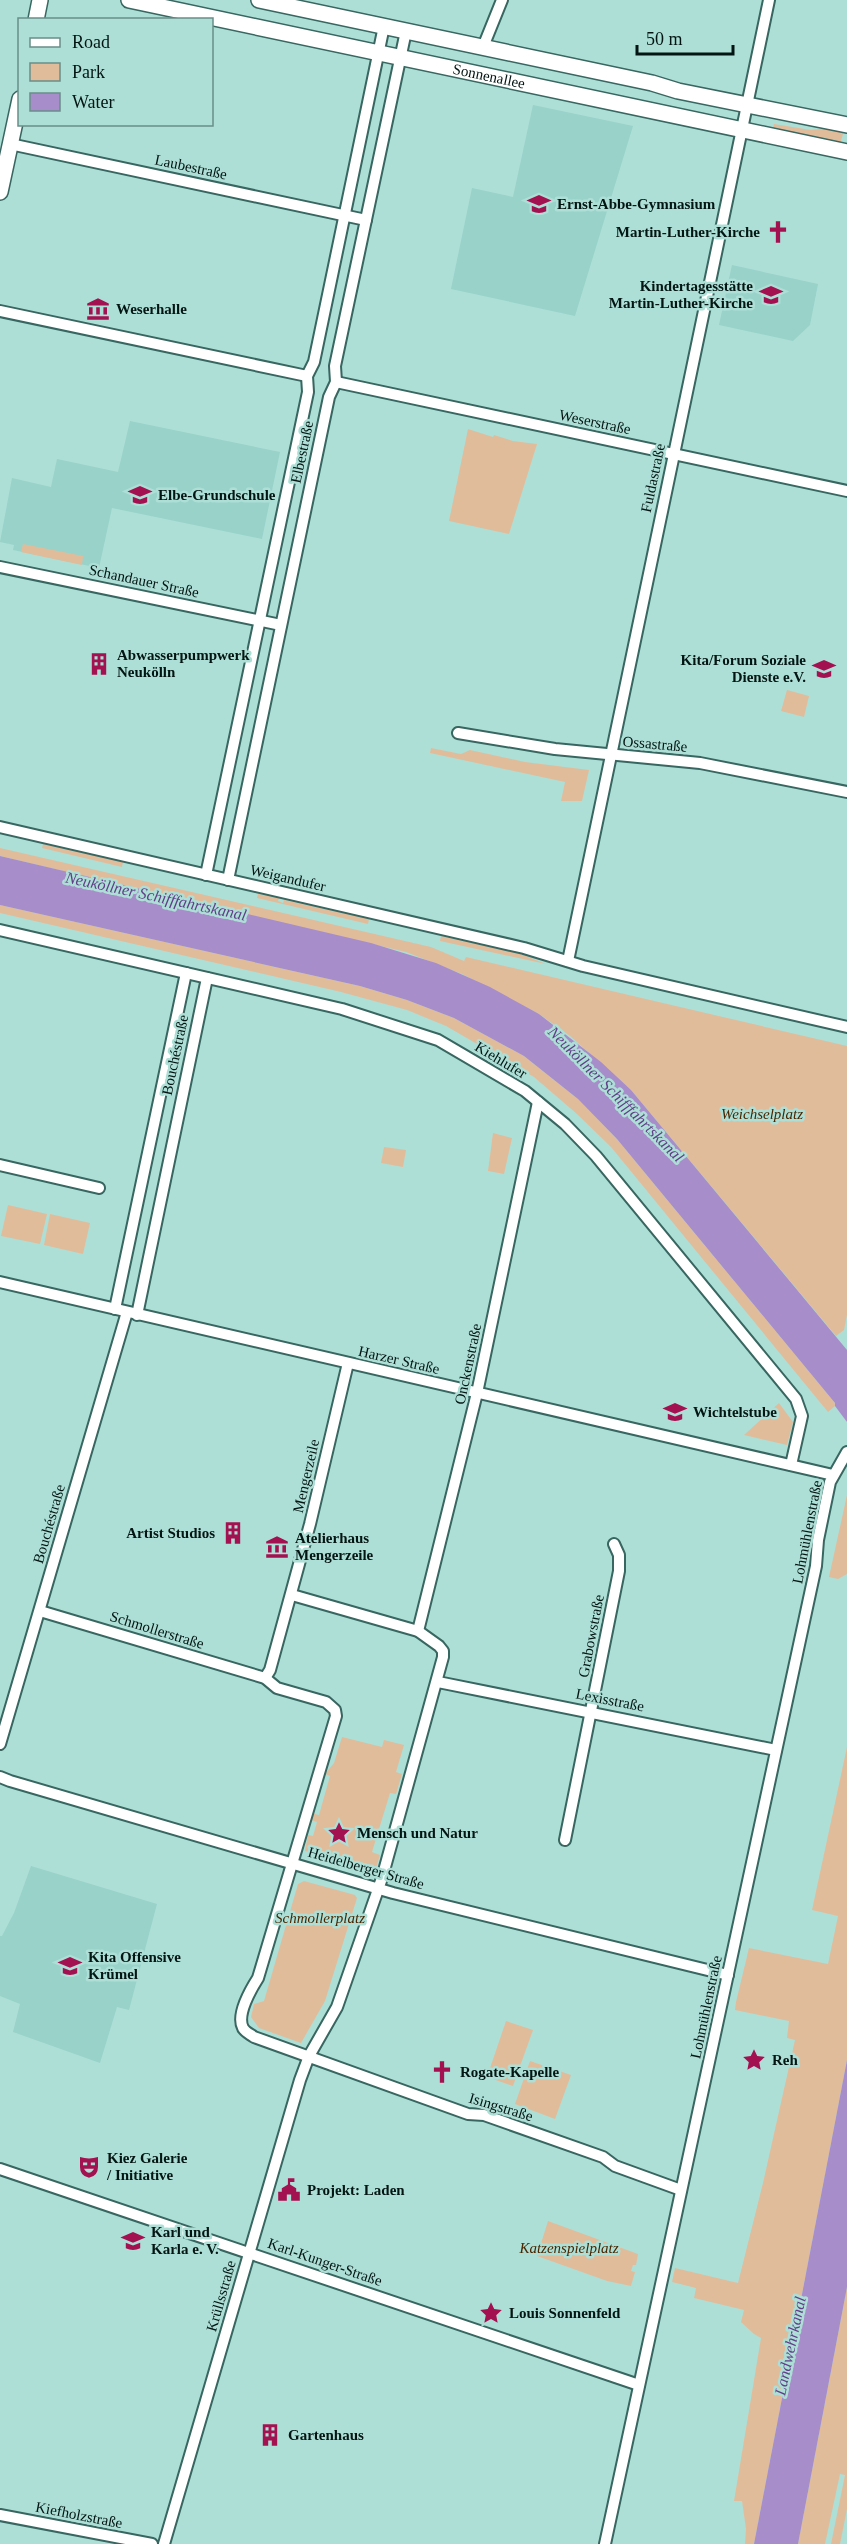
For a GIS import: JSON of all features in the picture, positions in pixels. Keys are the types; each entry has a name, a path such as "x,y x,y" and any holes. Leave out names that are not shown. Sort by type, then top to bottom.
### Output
{"main road":[{"path":"36,18 40,0"},
{"name":"Sonnenallee","path":"129,0 847,152"},
{"name":"Sonnenallee","path":"260,0 847,125"},
{"path":"0,192 18,108"}],"street":[{"path":"483,47 502,0"},
{"name":"Fuldastraße","path":"568,962 769,0"},
{"name":"Elbestraße","path":"206,875 308,392 307,376 314,362 384,26"},
{"name":"Elbestraße","path":"228,880 329,396 336,382 335,366 406,31"},
{"name":"Laubestraße","path":"10,144 366,220"},
{"path":"0,311 307,376"},
{"name":"Weserstraße","path":"336,382 847,491"},
{"name":"Schandauer Straße","path":"0,567 281,625"},
{"name":"Ossastraße","path":"458,733 555,749 700,763 847,792"},
{"name":"Weigandufer","path":"0,827 524,948 568,962"},
{"name":"Kiehlufer","path":"0,930 342,1009 438,1040 521,1089 565,1124 596,1156 799,1402 802,1416 791,1465"},
{"path":"568,962 847,1027"},
{"name":"Bouchéstraße","path":"115,1309 186,973"},
{"name":"Bouchéstraße","path":"0,1744 132,1313 207,978"},
{"name":"Onckenstraße","path":"418,1631 477,1393 538,1101"},
{"path":"0,1165 99,1188"},
{"name":"Harzer Straße","path":"0,1282 833,1475"},
{"name":"Mengerzeile","path":"292,1595 348,1364"},
{"path":"833,1475 844,1464 847,1452"},
{"name":"Lohmühlenstraße","path":"605,2544 816,1566 818,1540 833,1475"},
{"name":"Grabowstraße","path":"565,1840 619,1571 619,1555 614,1544"},
{"path":"292,1595 418,1631 443,1651 438,1682 378,1888 337,2007 309,2056 254,2037 244,2030 241,2023 251,1990 258,1978 336,1716 335,1710 326,1702 277,1688 265,1678 270,1670 292,1595"},
{"name":"Schmollerstraße","path":"40,1611 265,1678"},
{"name":"Lexisstraße","path":"438,1682 776,1750"},
{"name":"Heidelberger Straße","path":"0,1777 378,1888 728,1975"},
{"name":"Isingstraße","path":"309,2056 468,2114 484,2115 603,2157 615,2166 681,2190"},
{"name":"Krüllsstraße","path":"164,2544 276,2158 309,2056"},
{"name":"Karl-Kunger-Straße","path":"0,2169 639,2385"},
{"name":"Kiefholzstraße","path":"0,2515 152,2544"}],"shaded area":[{"name":"Ernst-Abbe-Gymnasium","path":"533,105 633,126 575,316 451,289 472,188 513,197"},
{"name":"Kindertagesstätte Martin-Luther-Kirche","path":"732,265 818,284 810,325 793,341 719,325"},
{"name":"Elbe-Grundschule","path":"130,421 280,452 262,539 112,508 99,568 13,550 14,545 0,542 12,478 51,487 57,459 118,472"},
{"name":"Kita Offensive Krümel","path":"31,1866 157,1904 129,2010 117,2007 100,2063 13,2032 20,2004 0,1996 0,1936 14,1913"}],"green space":[{"path":"774,124 811,130 828,128 844,130 840,145 772,130"},
{"path":"468,429 493,437 494,435 513,441 537,444 509,534 449,521"},
{"path":"23,544 83,556 82,565 21,552"},
{"path":"787,690 809,696 804,717 781,711"},
{"path":"431,748 461,754 470,750 525,762 589,770 582,801 561,801 565,782 430,753"},
{"path":"43,844 123,862 122,867 42,848"},
{"name":"Weichselplatz","path":"0,848 431,947 464,961 466,957 847,1046 847,1315 844,1330 836,1336 631,1090 570,1036 539,1014 462,974 406,952 0,856"},
{"path":"258,894 279,898 278,901 283,903 284,900 369,919 368,924 257,898"},
{"path":"0,905 360,986 407,1000 454,1018 524,1056 578,1099 617,1139 835,1403 835,1406 828,1412 611,1147 534,1077 446,1026 407,1010 341,992 0,913"},
{"path":"441,936 521,954 546,964 440,941"},
{"path":"493,1133 512,1138 504,1174 488,1171"},
{"path":"384,1147 406,1150 403,1167 381,1163"},
{"path":"8,1205 47,1214 40,1244 1,1236"},
{"path":"50,1214 90,1223 83,1254 44,1245"},
{"path":"779,1403 793,1422 787,1445 744,1435"},
{"path":"847,1495 847,1574 838,1579 829,1577"},
{"name":"Schmollerplatz","path":"342,1737 382,1747 384,1740 404,1745 396,1772 402,1774 396,1794 390,1793 372,1852 380,1855 375,1871 305,1851 308,1835 313,1836 317,1822 308,1819 310,1813 319,1815 330,1776 325,1774 334,1763"},
{"path":"847,1747 847,2060 754,2544 745,2544 746,2529 742,2501 734,2501 761,2338 741,2322 744,2310 694,2298 696,2288 672,2282 675,2268 738,2283 795,2040 787,2038 789,2021 735,2010 736,2002 749,1948 828,1964 838,1916 812,1910"},
{"name":"Schmollerplatz","path":"304,1881 355,1895 357,1898 325,2001 301,2043 259,2028 251,2017 254,2004 264,2001 298,1884"},
{"path":"506,2021 533,2030 513,2086 487,2077"},
{"path":"530,2061 571,2075 555,2119 515,2104"},
{"name":"Katzenspielplatz","path":"548,2221 638,2254 636,2265 633,2265 631,2271 635,2272 631,2286 607,2281 537,2256"},
{"path":"847,2287 847,2509 840,2544 831,2544 845,2475 840,2474 825,2544 798,2544"}],"water":[{"name":"Neuköllner Schifffahrtskanal","path":"0,856 371,943 436,963 490,987 539,1014 601,1062 631,1090 847,1350 847,1422 835,1403 617,1139 578,1099 524,1056 454,1018 407,1000 360,986 0,905"},
{"path":"847,2060 847,2287 798,2544 754,2544"}],"place":[{"name":"Ernst-Abbe-Gymnasium","path":"539,204"},
{"name":"Martin-Luther-Kirche","path":"778,232"},
{"name":"Kindertagesstätte Martin-Luther-Kirche","path":"771,295"},
{"name":"Weserhalle","path":"98,309"},
{"name":"Elbe-Grundschule","path":"140,495"},
{"name":"Abwasserpumpwerk Neukölln","path":"99,664"},
{"name":"Kita/Forum Soziale Dienste e.V.","path":"824,669"},
{"name":"Wichtelstube","path":"675,1412"},
{"name":"Artist Studios","path":"233,1533"},
{"name":"Atelierhaus Mengerzeile","path":"277,1547"},
{"name":"Mensch und Natur","path":"339,1833"},
{"name":"Kita Offensive Krümel","path":"70,1966"},
{"name":"Reh","path":"754,2060"},
{"name":"Rogate-Kapelle","path":"442,2072"},
{"name":"Kiez Galerie / Initiative","path":"89,2167"},
{"name":"Projekt: Laden","path":"289,2190"},
{"name":"Karl und Karla e. V.","path":"133,2241"},
{"name":"Louis Sonnenfeld","path":"491,2313"},
{"name":"Gartenhaus","path":"270,2435"}],"water label":[{"name":"Landwehrkanal","path":"790,2346"}]}
